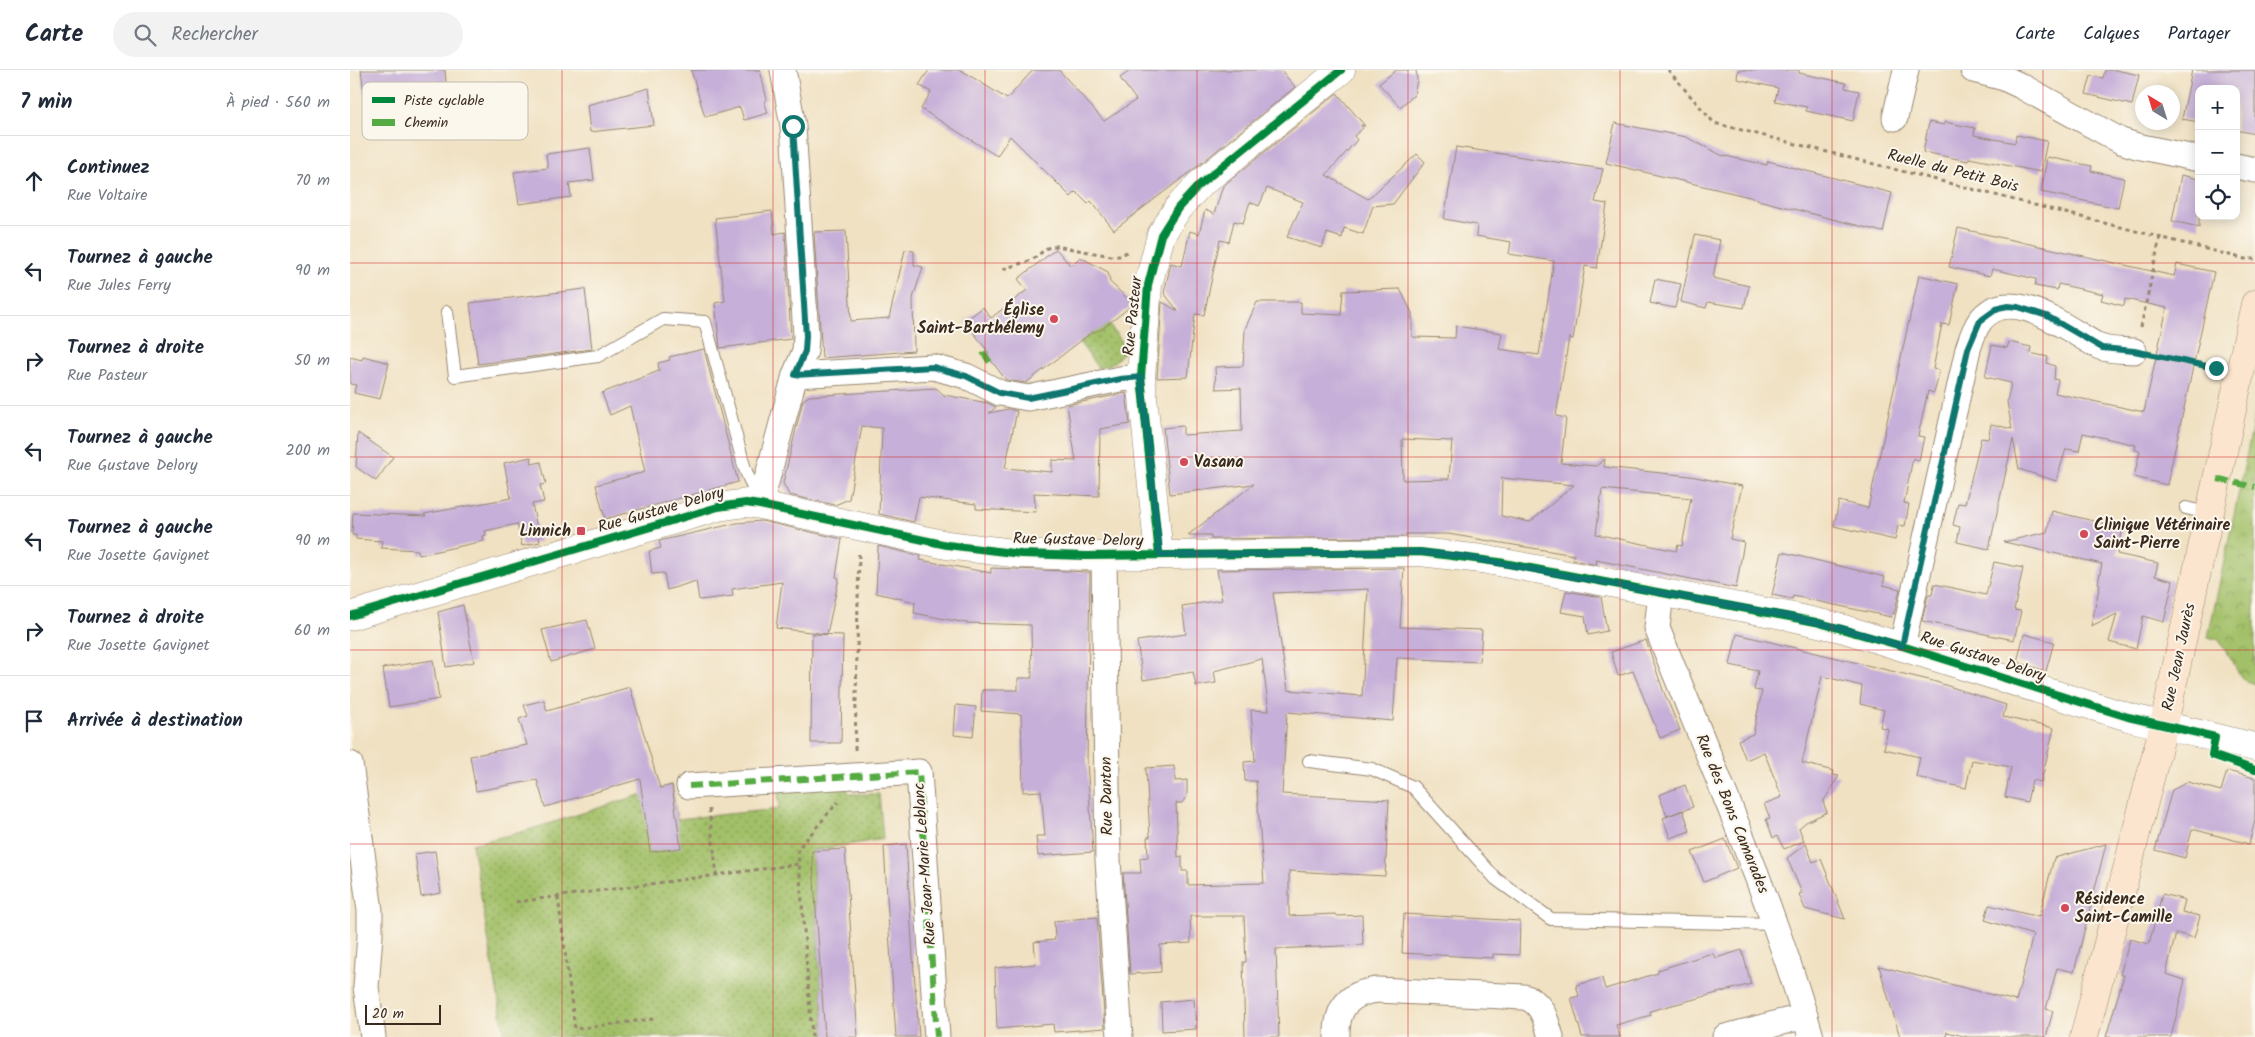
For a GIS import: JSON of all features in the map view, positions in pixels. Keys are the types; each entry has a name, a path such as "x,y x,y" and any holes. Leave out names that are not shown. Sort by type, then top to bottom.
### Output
{"main road":[{"name":"Rue Jean Jaurès","path":"2084,1037 2164,724 2198,511 2238,382 2255,304"}],"street":[{"path":"760,505 795,375 805,351 806,336 793,126 783,70"},
{"name":"Rue Pasteur","path":"1160,555 1141,377 1148,285 1156,248 1170,219 1199,185 1341,70"},
{"path":"1896,118 1906,70"},
{"path":"1973,70 2004,78 2021,86 2121,141 2195,158"},
{"path":"2240,167 2255,170"},
{"path":"1902,646 1968,349 1980,321 1998,308 2018,307 2047,316 2102,348 2136,352"},
{"path":"795,375 933,367 966,376 1000,393 1028,398 1120,379 1141,377"},
{"name":"Rue Gustave Delory","path":"350,616 718,507 746,503 947,545 1043,556 1420,552 1482,559 1816,622 1902,646 2119,714 2255,747"},
{"name":"Rue Danton","path":"1104,556 1108,860 1120,1037"},
{"name":"Rue des Bons Camarades","path":"1661,593 1657,628 1753,863 1776,924 1808,1026"},
{"path":"350,764 370,910 366,987 372,1037"},
{"name":"Rue Jean-Marie Leblanc","path":"698,786 919,772 937,1037"},
{"path":"1337,1037 1338,1022 1347,1002 1355,994 1377,990 1531,999 1542,1012 1551,1037"},
{"path":"1725,1037 1808,1026"}],"lane":[{"path":"447,312 455,376 598,356 663,319 705,322 745,468 760,505"},
{"path":"1309,761 1372,769 1413,787 1496,879 1551,919 1776,924"}],"path":[{"path":"2160,237 2136,352 2216,368 2238,382"},
{"path":"1003,269 1032,260 1047,248 1056,246 1111,256 1121,256 1129,250"},
{"path":"812,1037 798,849 846,792 854,776 860,526"},
{"path":"698,786 717,876"},
{"path":"516,902 799,864"},
{"path":"558,897 575,1029 654,1019"}],"green space":[{"path":"1107,322 1126,347 1115,361 1107,366 1098,368 1077,339"},
{"path":"2255,415 2255,684 2243,680 2219,640 2208,637"},
{"path":"672,785 677,819 779,809 778,788 844,785 850,794 879,794 883,839 812,851 825,1037 505,1037 472,844 525,831"}],"building":[{"path":"361,70 445,70 446,82 363,82"},
{"path":"691,70 760,70 767,100 764,101 768,113 744,120 740,107 705,117"},
{"path":"929,70 961,70 1007,99 1033,70 1059,70 1104,121 1136,100 1120,78 1131,70 1281,70 1295,87 1198,166 1114,230 1091,201 1088,204 1076,192 1071,197 1010,136 997,156 921,109 931,92 919,85"},
{"path":"1396,70 1416,70 1417,80 1414,95 1400,107 1379,84"},
{"path":"1738,70 1799,70 1799,73 1846,83 1845,88 1859,91 1853,121 1806,111 1807,107 1775,101 1778,88 1737,79"},
{"path":"2105,70 2116,70 2139,75 2137,85 2135,85 2132,105 2086,94 2091,76 2103,78"},
{"path":"2192,70 2255,70 2255,134 2240,131 2240,85 2195,85 2195,121 2182,119"},
{"path":"649,88 654,125 590,132 587,105"},
{"path":"1337,93 1365,126 1361,125 1363,128 1354,136 1357,140 1326,175 1368,199 1417,154 1425,162 1393,204 1373,206 1363,234 1344,228 1342,238 1327,233 1322,248 1287,237 1303,202 1267,188 1259,206 1250,202 1243,223 1234,221 1229,242 1220,240 1204,315 1195,314 1188,377 1157,378 1162,302 1178,311 1164,293 1171,263 1182,266 1190,231 1199,234 1205,210 1214,214 1223,186"},
{"path":"1929,122 1944,125 1944,122 1975,128 1974,135 2015,143 2016,135 2047,141 2041,172 1969,158 1968,161 1923,152"},
{"path":"1615,123 1686,137 1721,155 1767,165 1768,161 1892,193 1883,232 1758,199 1606,163"},
{"path":"1456,147 1603,169 1595,202 1607,204 1597,268 1585,266 1573,339 1569,338 1556,416 1566,418 1561,463 1596,466 1605,459 1604,467 1690,476 1742,486 1730,539 1744,542 1736,588 1596,560 1597,565 1573,560 1574,555 1448,534 1406,534 1406,537 1211,539 1211,535 1188,535 1254,484 1170,494 1163,428 1183,426 1183,435 1242,431 1241,388 1216,389 1215,367 1243,366 1245,329 1257,302 1301,302 1301,313 1341,315 1343,291 1400,289 1412,313 1412,337 1455,338 1456,326 1502,333 1499,349 1539,355 1554,261 1509,254 1511,242 1476,236 1477,225 1444,219","holes":["1402,439 1452,441 1449,479 1403,480","1502,478 1574,485 1530,522 1501,516","1602,489 1691,498 1682,546 1678,545 1676,551 1596,534"]},
{"path":"590,148 594,180 569,183 571,197 519,204 514,172 548,168 546,154"},
{"path":"2047,157 2092,166 2091,171 2124,178 2118,208 2041,192"},
{"path":"2181,175 2195,178 2195,220 2199,220 2199,227 2172,221"},
{"path":"772,211 774,234 785,232 791,339 720,348 715,303 725,301 715,218"},
{"path":"1958,228 2174,276 2177,264 2214,272 2167,485 2134,477 2140,451 2135,450 2136,445 2083,433 2079,451 2066,449 2056,481 2019,469 2013,439 1989,549 1957,542 1960,527 1953,525 1958,503 1965,504 1981,438 1988,439 1991,424 2012,429 2007,402 2011,383 1985,377 1992,345 2007,348 2009,342 2031,347 2030,353 2048,357 2047,363 2055,366 2054,379 2058,380 2055,393 2144,412 2167,308 2125,299 2124,306 2101,300 2103,294 2058,284 2057,290 2035,286 2036,279 1992,269 1990,276 1949,267"},
{"path":"846,231 851,321 889,318 905,250 914,251 914,265 923,267 913,298 914,351 822,358 814,232"},
{"path":"1695,235 1720,240 1713,278 1749,286 1744,308 1708,302 1706,308 1681,302"},
{"name":"Église Saint-Barthélemy","path":"1056,249 1071,266 1080,257 1108,272 1110,282 1131,302 1131,306 1102,329 1091,333 1026,383 1006,380 986,354 989,353 965,321 983,307 991,318 1027,290 1018,279"},
{"path":"1919,275 1958,284 1949,325 1942,324 1933,369 1939,370 1937,382 1934,393 1928,391 1918,436 1924,437 1919,460 1913,458 1904,503 1909,504 1905,526 1898,525 1895,540 1834,526 1839,501 1868,508"},
{"path":"1655,279 1681,284 1675,308 1650,303"},
{"path":"585,289 592,349 478,364 470,303"},
{"path":"704,349 738,482 605,519 596,485 645,472 630,406 610,415 602,393 659,371 658,363 670,360 669,357"},
{"path":"363,356 389,363 380,399 354,393 356,385 350,384 350,357 362,360"},
{"path":"936,388 944,395 988,403 996,407 989,413 1008,409 1017,411 1005,468 1052,472 1052,460 1076,461 1067,405 1126,393 1130,424 1100,429 1099,496 1034,493 1036,512 976,509 976,504 919,497 914,522 879,514 882,428 862,426 849,499 835,505 789,495 783,483 803,400 809,396"},
{"path":"358,433 393,457 376,481 356,467"},
{"path":"531,457 532,464 541,462 546,484 540,485 544,502 532,504 540,542 522,546 517,524 485,531 484,541 419,555 418,550 381,548 382,541 356,539 356,535 352,535 353,513 426,516 424,514 511,498 504,463"},
{"path":"2052,511 2123,528 2117,554 2158,563 2155,576 2173,581 2164,622 2143,616 2136,649 2109,642 2117,614 2091,626 2100,584 2098,583 2102,564 2004,542 2047,532"},
{"path":"762,521 842,539 836,577 839,578 827,634 776,628 782,582 732,589 733,596 699,600 696,581 667,590 664,573 652,574 649,551 661,548 659,541 737,523"},
{"path":"878,546 921,556 920,560 991,573 991,568 1090,572 1087,761 1093,852 1038,856 1036,836 1045,836 1041,791 1023,792 1021,714 981,711 982,690 1018,690 1018,678 1032,678 1031,625 966,623 914,613 915,602 876,593"},
{"path":"1782,552 1885,577 1883,585 1900,589 1894,614 1892,613 1891,617 1793,596 1792,599 1772,595"},
{"path":"1994,562 2023,568 2014,610 2021,611 2014,640 1922,621 1928,595 1932,595 1934,584 1986,595"},
{"path":"1404,568 1400,627 1482,630 1480,662 1397,658 1393,721 1287,712 1282,794 1389,800 1385,876 1289,871 1289,916 1362,915 1363,945 1276,949 1279,1037 1245,1037 1243,962 1246,962 1244,916 1190,916 1191,943 1160,945 1161,972 1130,974 1123,873 1141,873 1140,858 1148,857 1147,837 1150,837 1146,768 1174,766 1175,781 1187,780 1187,796 1182,803 1176,803 1178,857 1182,856 1182,871 1188,871 1188,885 1264,883 1256,781 1245,781 1244,762 1255,761 1251,710 1269,711 1262,659 1214,671 1216,683 1196,686 1193,672 1143,680 1137,641 1186,634 1182,606 1222,600 1217,570","holes":["1368,589 1362,696 1288,690 1273,593"]},
{"path":"1566,591 1601,597 1607,631 1588,635 1585,616 1561,612"},
{"path":"463,605 474,662 446,667 438,612"},
{"path":"587,620 595,649 551,662 542,630"},
{"path":"812,634 843,635 841,743 811,743"},
{"path":"1737,634 1933,681 2006,705 2003,717 2054,728 2041,782 2032,780 2027,802 2005,797 2011,767 1972,760 1966,788 1916,777 1920,757 1884,749 1888,729 1880,727 1884,710 1860,704 1862,686 1822,676 1802,763 1834,771 1833,775 1839,776 1823,802 1827,812 1806,822 1799,828 1804,841 1784,849 1777,836 1773,838 1766,819 1770,818 1764,804 1782,797 1764,752 1746,760 1738,740 1753,734 1762,691 1754,690 1758,671 1730,665"},
{"path":"2024,634 2054,642 2046,671 2017,662"},
{"path":"1646,640 1663,690 1680,730 1660,738 1633,671 1618,676 1611,652"},
{"path":"433,660 439,699 389,707 383,668"},
{"path":"630,687 660,788 672,785 681,848 650,852 640,779 545,807 537,780 476,791 470,756 527,745 519,719 528,716 524,705 544,700 547,711"},
{"path":"956,705 976,707 973,737 954,735"},
{"path":"2227,771 2255,778 2255,820 2249,844 2192,829 2185,858 2155,850 2172,790 2188,782 2221,791"},
{"path":"1685,785 1693,807 1667,816 1659,795"},
{"path":"1683,810 1690,831 1670,838 1663,818"},
{"path":"1725,839 1737,868 1704,882 1692,852"},
{"path":"906,844 919,1037 896,1037 884,846"},
{"path":"1806,844 1813,862 1821,859 1845,919 1805,909 1799,894 1802,893 1787,858"},
{"name":"Résidence Saint-Camille","path":"2106,844 2074,972 2057,968 2046,1009 2053,1011 2046,1037 1968,1037 1947,1032 1946,1037 1900,1037 1879,966 2016,1001 2033,935 1985,920 1989,905 2039,917 2054,858"},
{"path":"845,849 858,1037 825,1037 812,851"},
{"path":"435,851 441,893 421,897 415,854"},
{"path":"2162,894 2185,900 2182,912 2200,916 2194,938 2176,933 2166,974 2185,980 2171,1037 2106,1037 2124,975 2120,975 2130,939 2149,944"},
{"path":"1404,914 1520,921 1519,955 1493,954 1493,958 1402,953"},
{"path":"1097,917 1105,1028 1054,1032 1053,1024 997,1029 995,968 1036,964 1034,942 1055,940 1054,921"},
{"path":"1742,950 1751,984 1650,1011 1651,1015 1616,1025 1620,1037 1582,1037 1571,998 1579,996 1576,985 1602,978 1605,989 1658,973 1658,970 1712,953 1716,958"},
{"path":"1194,999 1196,1029 1162,1031 1161,1002"}],"marked path":[{"path":"983,352 991,364"},
{"path":"2218,479 2255,487"},
{"path":"689,786 919,772 937,1037"}],"cycle path":[{"path":"1159,555 1141,377 1148,285 1161,235 1178,208 1199,185 1341,70"},
{"path":"350,616 718,507 746,503 947,545 1021,554 1086,556 1420,552 1499,562 1816,622 1902,646 2128,717 2215,737 2212,755 2255,770"}],"place":[{"name":"Église Saint-Barthélemy","path":"1054,319"},
{"name":"Vasana","path":"1184,462"},
{"name":"Linnich","path":"581,531"},
{"name":"Clinique Vétérinaire Saint-Pierre","path":"2084,534"},
{"name":"Résidence Saint-Camille","path":"2065,908"}],"route":[{"path":"793,126 803,254 806,336 805,351 795,375 933,367 966,376 1000,393 1028,398 1120,379 1141,377 1160,555 1420,552 1460,556 1788,616 1841,628 1902,646 1968,349 1974,332 1980,321 1987,314 1998,308 2008,306 2032,310 2075,331 2102,348 2134,351 2216,368"}]}
